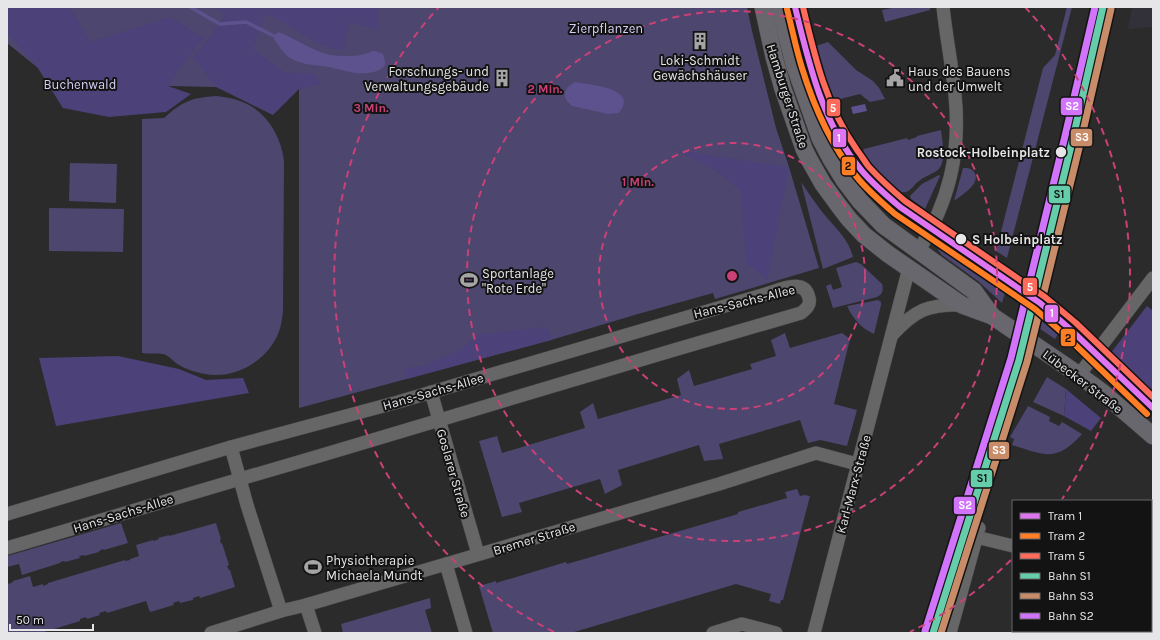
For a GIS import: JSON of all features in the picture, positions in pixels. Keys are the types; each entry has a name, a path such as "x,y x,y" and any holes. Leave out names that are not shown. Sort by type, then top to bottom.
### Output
{"main road":[{"name":"Hamburger Straße","path":"762,7 783,89 804,149 813,168 826,189 849,219 874,243 909,268"},
{"name":"Hamburger Straße","path":"780,7 786,33 804,92 820,138 831,160 852,191 871,213 883,225 918,252"},
{"path":"909,268 918,252"},
{"name":"Lübecker Straße","path":"918,252 974,291 992,316"},
{"name":"Lübecker Straße","path":"909,268 962,305 992,316 1079,375 1102,392 1153,436"}],"street":[{"path":"918,252 938,214 949,186 956,144 955,95 943,7"},
{"name":"Karl-Marx-Straße","path":"814,633 909,268"},
{"path":"1079,375 1153,278"},
{"name":"Hans-Sachs-Allee","path":"7,514 231,447 431,392 791,287 800,287 806,290 809,295 810,301 807,308 801,314 674,350 7,548"},
{"path":"892,335 910,317 924,309 942,305 962,305"},
{"name":"Goslarer Straße","path":"431,392 478,554"},
{"path":"231,447 247,505 281,611"},
{"name":"Bremer Straße","path":"211,633 281,611 719,484 816,453 858,464"},
{"path":"950,633 977,532 1012,546"},
{"path":"446,564 466,633"},
{"path":"306,605 315,633"},
{"path":"713,633 742,624 776,633"}],"shaded area":[{"path":"1132,7 1153,7 1153,27 1128,29"},
{"path":"278,32 318,51 335,56 357,56 376,51 383,54 385,64 383,68 377,71 371,73 359,73 299,62 287,56 277,44 274,36"},
{"path":"575,82 610,89 618,93 623,98 624,105 619,113 608,114 572,106 565,97 565,92 568,87"},
{"path":"865,104 867,111 853,114 851,107"}],"green space":[{"path":"7,7 747,7 776,128 819,268 715,299 713,293 551,340 299,408 299,89 129,85 63,108 38,68 7,43"},
{"name":"Buchenwald","path":"7,7 70,7 90,42 170,17 200,36 206,36 190,54 168,86 191,94 166,112 109,117 63,108 38,68 7,33"},
{"path":"215,7 377,7 379,30 350,22 343,50 322,45 275,18 265,14 253,49 284,72 314,74 321,84 299,89 273,115 216,87 193,57 210,37 226,14"},
{"path":"897,7 930,7 930,10 885,22 882,10"},
{"path":"1067,7 1072,7 1007,258 996,251 1043,68 1055,55"},
{"path":"828,42 856,70 873,81 885,99 870,102 860,94 836,100 831,94 816,46"},
{"path":"216,96 240,101 249,105 265,117 276,133 280,142 284,161 283,310 280,329 269,349 254,363 236,372 215,375 186,369 163,354 142,353 142,119 164,118 188,101"},
{"path":"941,130 943,156 941,166 938,170 921,179 907,192 901,192 875,169 862,152 864,149 907,138 908,140 917,136"},
{"path":"676,150 789,167 767,280 746,262 741,191 721,174"},
{"path":"70,163 117,164 116,203 69,201"},
{"path":"963,168 969,168 974,172 976,176 975,180 966,192 954,201"},
{"path":"939,175 940,176 925,209 911,199 910,196 922,184"},
{"path":"801,182 820,209 845,239 853,257 823,269"},
{"path":"49,208 124,209 123,252 49,251"},
{"path":"939,246 1006,289 1002,303 978,281 942,255 938,250"},
{"path":"856,262 861,264 882,284 882,292 877,297 833,308 826,286 831,284 833,290 842,287 836,268"},
{"path":"878,300 881,302 881,305 874,334 858,323 847,306"},
{"path":"1147,306 1153,311 1153,395 1110,354"},
{"path":"1037,310 1042,318 1059,332 1055,339 1033,324"},
{"path":"546,327 551,336 551,340 407,379 404,369 426,365 462,348 480,334"},
{"path":"785,333 790,348 842,333 850,339 834,404 857,410 847,446 820,440 808,443 800,420 719,444 723,459 704,461 699,445 618,470 622,485 605,494 600,479 519,503 522,512 502,517 479,441 497,436 502,453 585,428 580,412 593,403 598,419 681,395 677,379 689,370 694,386 752,369 750,364 776,356 771,340"},
{"path":"1071,339 1081,348 1068,348 1061,344"},
{"path":"118,356 179,369 206,380 243,378 249,393 56,426 39,358"},
{"path":"1047,377 1066,389 1064,416 1033,402"},
{"path":"1066,389 1101,418 1091,431 1064,416"},
{"path":"1028,406 1050,417 1049,421 1059,426 1062,422 1082,434 1073,443 1057,453 1042,454 1012,445 1014,439 1010,437"},
{"path":"797,489 800,496 810,496 783,600 781,600 780,604 769,601 771,594 736,584 571,633 493,633 479,586 496,581 496,583 566,562 567,564 738,514 738,512 787,498 785,492"},
{"path":"121,523 128,543 104,550 103,549 99,552 84,556 79,556 80,558 60,562 22,575 19,564 7,567 7,556"},
{"path":"216,523 221,544 222,543 229,565 227,566 230,570 235,587 200,598 199,596 193,598 193,600 180,603 179,601 173,603 174,605 150,612 146,601 107,613 106,611 99,613 100,615 87,619 86,617 80,619 80,621 41,633 7,633 7,583 9,584 13,581 30,576 33,587 43,584 43,586 48,583 125,560 130,560 139,556 136,545"},
{"path":"430,598 431,608 425,610 432,633 343,633 341,624"},
{"path":"1122,632 1123,633 1076,633"}],"waterway":[{"path":"190,7 220,24 246,22 274,36"}],"tram line":[{"name":"1","path":"795,7 812,72 827,114 848,153 862,171 900,207 1040,303 1070,329 1153,408"},
{"name":"5","path":"803,7 817,63 829,99 846,133 869,167 905,201 1045,297 1076,323 1153,397"},
{"name":"2","path":"787,9 800,61 818,111 838,151 860,181 874,196 895,214 1035,309 1065,335 1147,414"}],"rail line":[{"name":"S2","path":"925,631 1011,358 1095,7"},
{"name":"S1","path":"933,633 1019,360 1103,7"},
{"name":"S3","path":"941,633 1027,362 1111,9"}],"place":[{"name":"Loki-Schmidt Gewächshäuser","path":"700,41"},
{"name":"Forschungs- und Verwaltungsgebäude","path":"502,78"},
{"name":"Haus des Bauens und der Umwelt","path":"895,78"},
{"name":"Rostock-Holbeinplatz","path":"1061,152"},
{"name":"S Holbeinplatz","path":"961,239"},
{"name":"Sportanlage \"Rote Erde\"","path":"469,280"},
{"name":"Physiotherapie Michaela Mundt","path":"313,567"}],"park label":[{"name":"Zierpflanzen","path":"606,28"}]}
